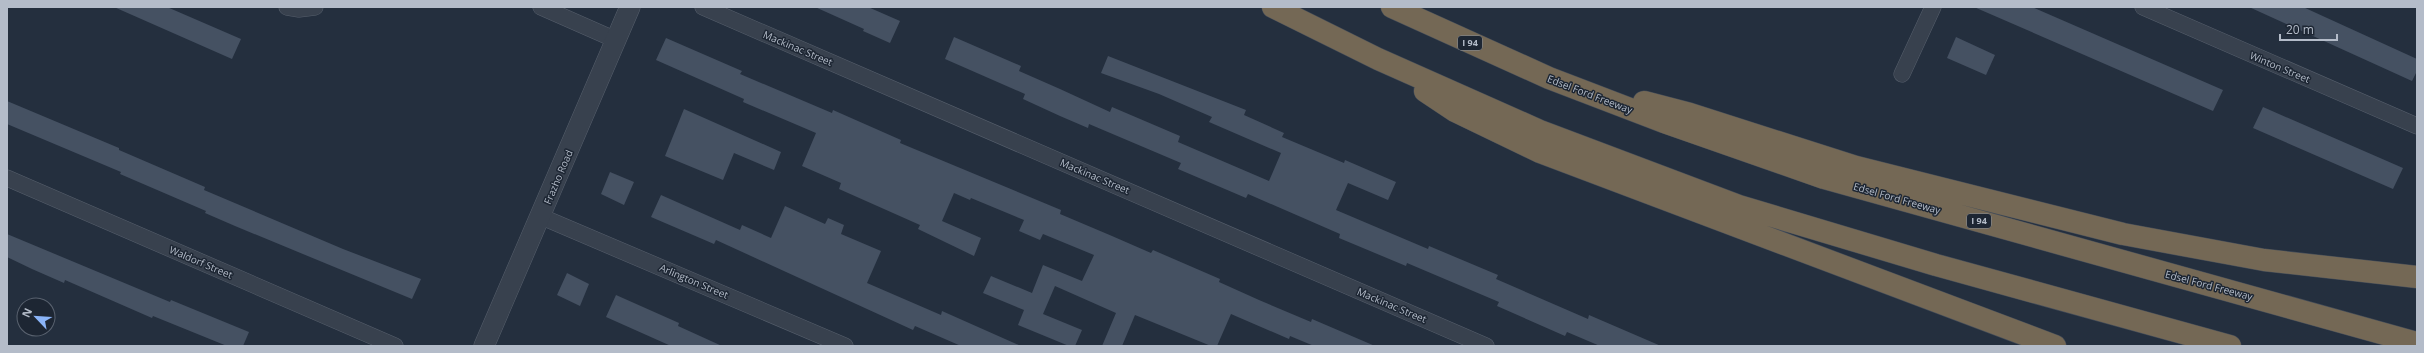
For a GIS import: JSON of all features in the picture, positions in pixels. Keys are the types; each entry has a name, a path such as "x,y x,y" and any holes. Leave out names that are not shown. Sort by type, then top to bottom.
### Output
{"highway":[{"path":"1273,7 1378,59 1540,131 1739,206 1936,265 2230,346"},
{"name":"Edsel Ford Freeway","path":"1392,7 1549,78 1664,122 1824,178 2417,343"},
{"path":"1378,59 1455,111 1540,152 2055,346"},
{"path":"1549,78 1690,114 1856,167 2123,234 2256,259 2417,277"}],"street":[{"path":"287,7 299,9 315,7"},
{"path":"541,7 616,40"},
{"name":"Frazho Road","path":"484,346 542,217 630,7"},
{"name":"Mackinac Street","path":"703,7 1486,346"},
{"path":"1902,74 1932,7"},
{"name":"Winton Street","path":"2143,7 2417,126"},
{"name":"Waldorf Street","path":"7,178 395,346"},
{"name":"Arlington Street","path":"542,217 845,346"}],"building":[{"path":"114,7 167,7 241,39 232,59"},
{"path":"815,7 868,7 900,21 890,43 863,31 864,29"},
{"path":"1974,7 2032,7 2223,90 2213,111"},
{"path":"2249,7 2303,7 2417,59 2417,71 2412,81"},
{"path":"954,37 1021,66 1019,71 1110,112 1112,107 1180,136 1178,142 1269,181 1281,153 1209,122 1212,117 1159,94 1101,73 1108,56 1246,110 1244,115 1284,133 1282,137 1344,163 1345,160 1396,182 1388,200 1348,183 1336,210 1428,249 1429,246 1498,275 1496,279 1588,319 1589,315 1661,346 1600,346 1567,332 1565,336 1497,306 1499,302 1407,263 1406,266 1339,238 1340,234 1248,194 1246,198 1178,169 1181,163 1089,124 1088,128 1060,116 1023,99 1025,94 945,59"},
{"path":"1956,37 1995,55 1986,75 1947,58"},
{"path":"666,38 742,71 740,74 832,113 833,110 901,140 900,143 1061,210 1060,214 1151,253 1153,250 1220,279 1219,282 1259,300 1311,322 1312,319 1375,346 1314,346 1290,336 1289,339 1231,314 1217,346 1211,346 1135,315 1122,346 1102,346 1116,313 1055,286 1043,314 1082,330 1075,346 1069,346 1018,325 1024,310 983,293 991,276 1032,293 1043,265 1082,281 1094,255 1043,234 1040,240 1019,231 1024,220 971,198 970,200 954,193 942,221 981,238 974,256 918,229 920,225 839,189 841,183 802,166 816,133 743,102 744,99 656,60"},
{"path":"7,101 119,148 119,150 205,187 204,190 343,249 421,279 412,299 235,226 205,213 206,211 120,174 121,172 7,124"},
{"path":"2263,107 2403,168 2393,189 2253,128"},
{"path":"684,109 781,152 774,170 734,153 723,180 665,156"},
{"path":"610,172 634,182 624,205 601,194"},
{"path":"661,195 740,230 742,225 771,238 785,206 825,224 828,218 844,225 841,234 881,251 867,283 941,315 942,311 1021,346 961,346 915,326 913,330 716,240 714,244 651,217"},
{"path":"7,234 170,302 171,300 249,332 243,346 227,346 153,316 152,318 65,280 64,283 32,269 7,257"},
{"path":"567,273 589,284 580,306 557,295"},
{"path":"616,295 679,323 678,326 722,346 671,346 606,317"}]}
